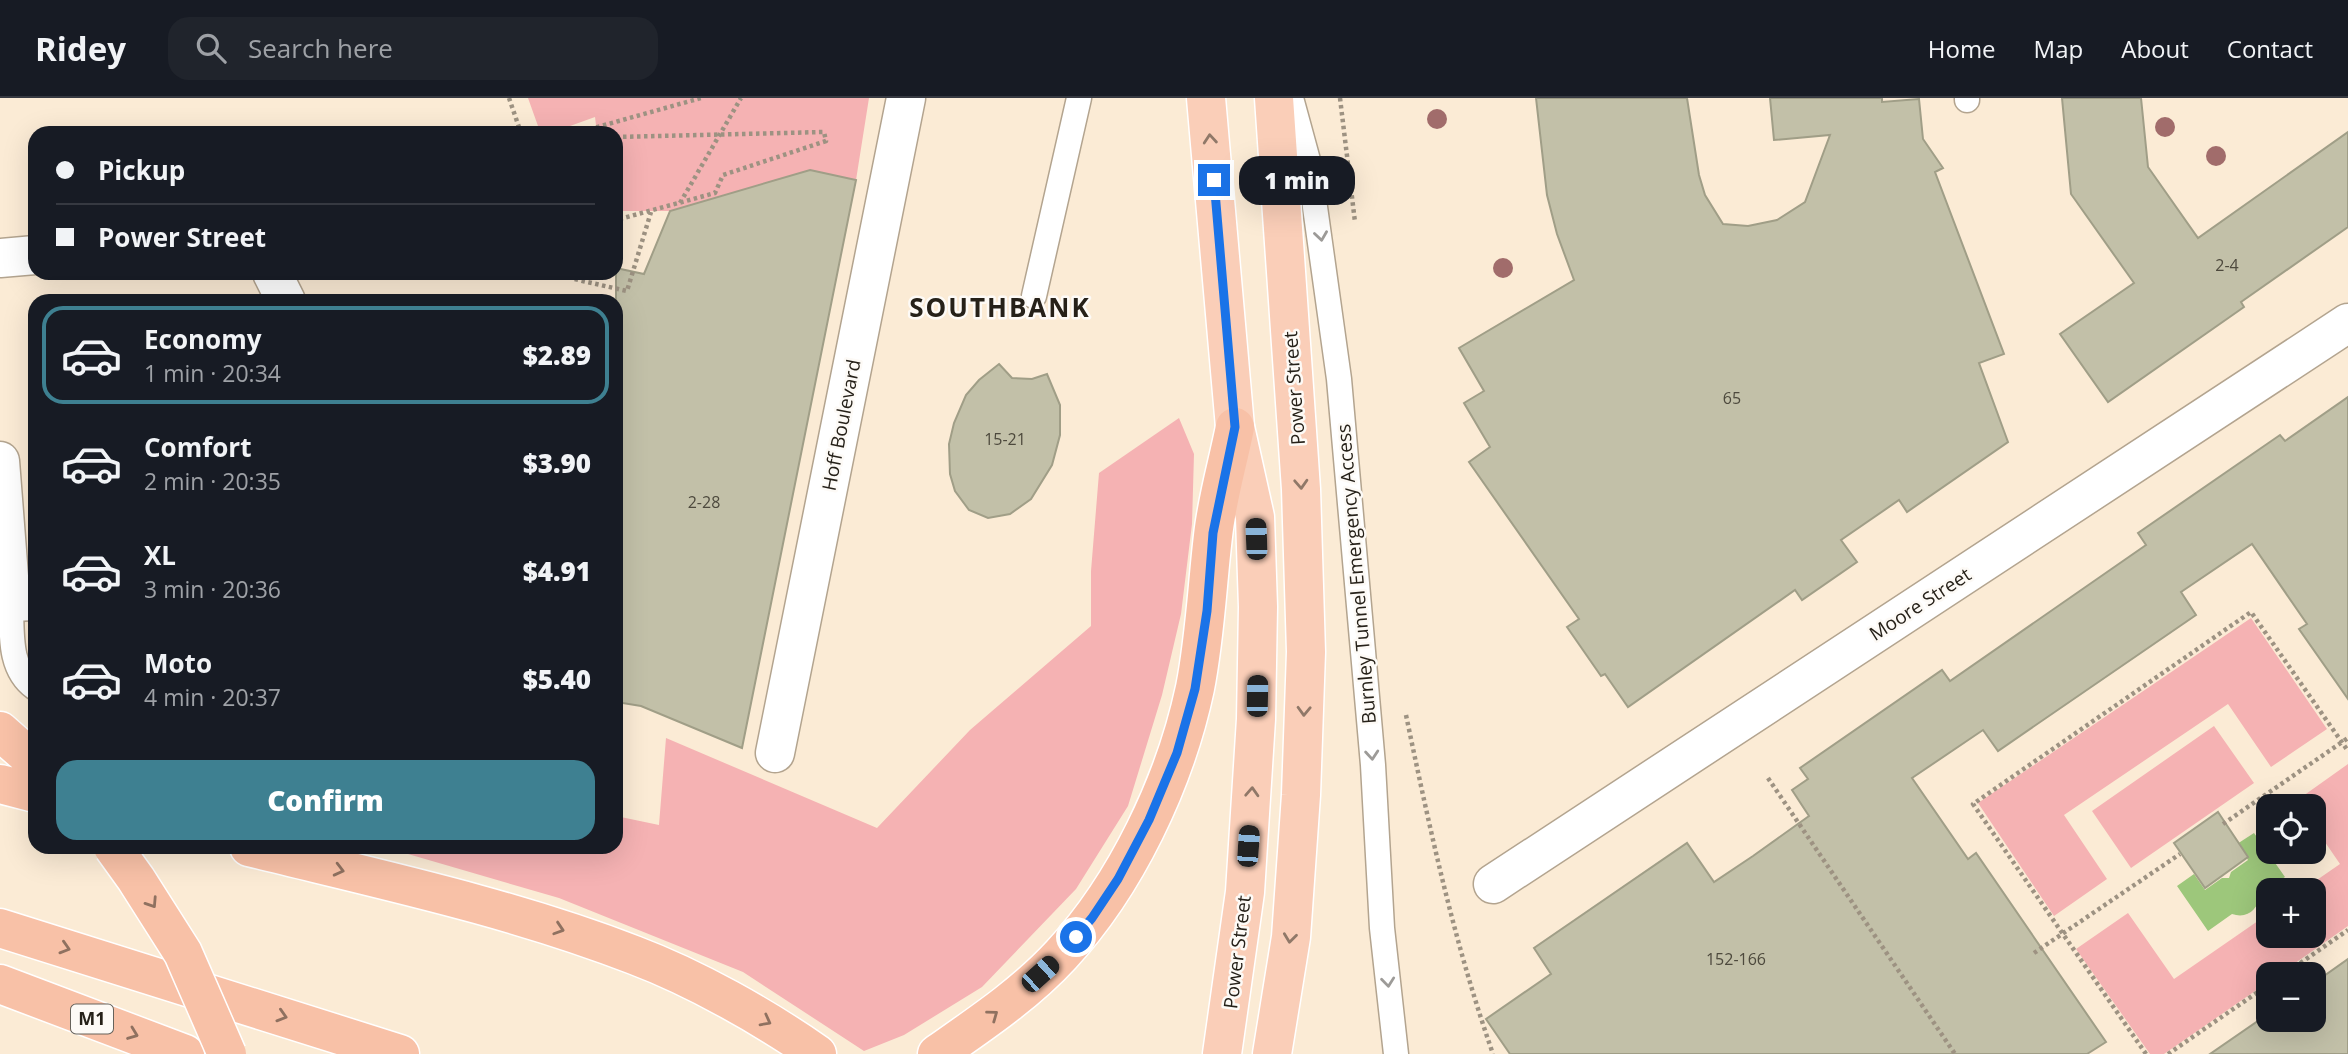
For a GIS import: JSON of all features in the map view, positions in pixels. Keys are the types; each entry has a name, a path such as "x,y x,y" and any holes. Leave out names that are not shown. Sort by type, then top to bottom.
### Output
{"highway":[{"name":"Power Street","path":"1206,98 1235,427 1255,517 1258,607 1256,719 1245,892 1222,1054"},
{"name":"Power Street","path":"1272,1054 1291,937 1301,795 1306,652 1301,489 1274,98"},
{"path":"937,1054 1001,1009 1060,956 1092,918 1118,879 1149,820 1177,753 1195,689 1207,611 1213,533 1235,427"},
{"path":"0,732 28,756"},
{"path":"0,784 28,791"},
{"path":"118,854 183,953 227,1054"},
{"path":"277,854 498,910 636,955 778,1027 817,1054"},
{"path":"0,928 400,1054"},
{"name":"M1","path":"0,984 185,1054"}],"street":[{"name":"Hoff Boulevard","path":"775,753 906,98"},
{"path":"0,258 28,256"},
{"name":"Moore Street","path":"1493,884 2348,323"},
{"path":"0,461 23,601"}],"lane":[{"path":"1034,296 1079,98"},
{"name":"Burnley Tunnel Emergency Access","path":"1291,98 1309,164 1339,379 1371,738 1382,928 1396,1054"},
{"path":"23,601 14,659 28,683"}],"path":[{"path":"509,98 519,126"},
{"path":"601,126 701,98"},
{"path":"680,203 741,98"},
{"path":"1340,98 1355,227"},
{"path":"623,137 824,132 826,141 723,175 715,193 623,218"},
{"path":"578,280 627,291 651,211"},
{"path":"2146,1054 1973,804 2251,612 2348,751"},
{"path":"1405,714 1439,874 1469,985 1493,1054"},
{"path":"2223,824 2348,738"},
{"path":"1768,778 1955,1054"},
{"path":"2034,953 2180,854"},
{"path":"2302,962 2348,930"},
{"path":"2168,1054 2256,993"}],"shaded area":[{"path":"528,98 869,98 856,180 810,170 670,211 623,211 623,126 596,126 595,117 570,126 538,126"},
{"path":"1179,418 1194,454 1192,524 1181,614 1162,695 1128,806 1076,889 982,987 904,1035 864,1051 743,972 559,898 408,854 623,854 623,817 659,825 666,738 877,828 970,730 1091,626 1091,571 1099,473"},
{"path":"2251,618 2327,729 2271,767 2228,704 2064,815 2107,879 2054,916 1978,803"},
{"path":"2214,726 2254,783 2131,868 2092,811"},
{"path":"2348,764 2348,926 2326,941 2326,878 2320,878 2340,864 2326,844 2326,794 2306,794"},
{"path":"2254,833 2256,864 2276,864 2285,877 2256,878 2254,909 2243,915 2232,914 2208,931 2177,886 2194,874 2205,890 2222,878 2229,878 2231,872 2248,860 2237,844"},
{"path":"2128,913 2174,979 2256,922 2256,948 2317,948 2297,962 2256,962 2256,990 2164,1054 2150,1054 2076,949"}],"building":[{"path":"1536,98 1687,98 1699,175 1705,195 1723,224 1748,226 1777,220 1805,202 1830,135 1774,140 1770,98 1882,98 1882,102 1919,99 1923,139 1943,168 1935,172 2004,354 1979,363 2008,442 1907,512 1899,500 1841,540 1857,562 1802,600 1795,590 1628,707 1605,674 1601,676 1567,627 1579,619 1469,462 1490,447 1464,403 1484,391 1459,348 1574,280 1557,234 1547,195"},
{"path":"2062,98 2141,98 2148,167 2198,238 2348,132 2348,227 2241,302 2244,307 2108,402 2060,334 2134,283 2071,194"},
{"path":"810,170 856,180 742,748 641,706 623,703 623,294 616,294 616,280 623,280 623,270 644,274 670,211"},
{"path":"999,364 1012,378 1032,379 1047,374 1060,405 1060,435 1052,465 1031,499 1010,514 988,518 969,510 955,491 950,474 949,444 954,423 966,395"},
{"path":"2348,397 2348,699 2299,629 2307,624 2252,544 2181,592 2196,615 1998,751 1983,730 1912,778 1968,859 1976,853 2106,1042 2087,1054 1510,1054 1486,1019 1551,974 1534,948 1687,843 1714,882 1753,856 1809,816 1792,790 1808,779 1800,768 1942,670 1950,681 2146,545 2138,533 2280,435 2285,441"},
{"path":"2218,812 2248,857 2205,888 2174,843"},
{"path":"2348,959 2348,1054 2210,1054 2256,1022 2256,1032 2326,1032 2326,975"}],"district":[{"name":"SOUTHBANK","path":"1000,308"}],"route":[{"path":"1076,937 1118,879 1149,820 1177,753 1195,689 1207,611 1213,533 1235,427 1214,180"}]}
